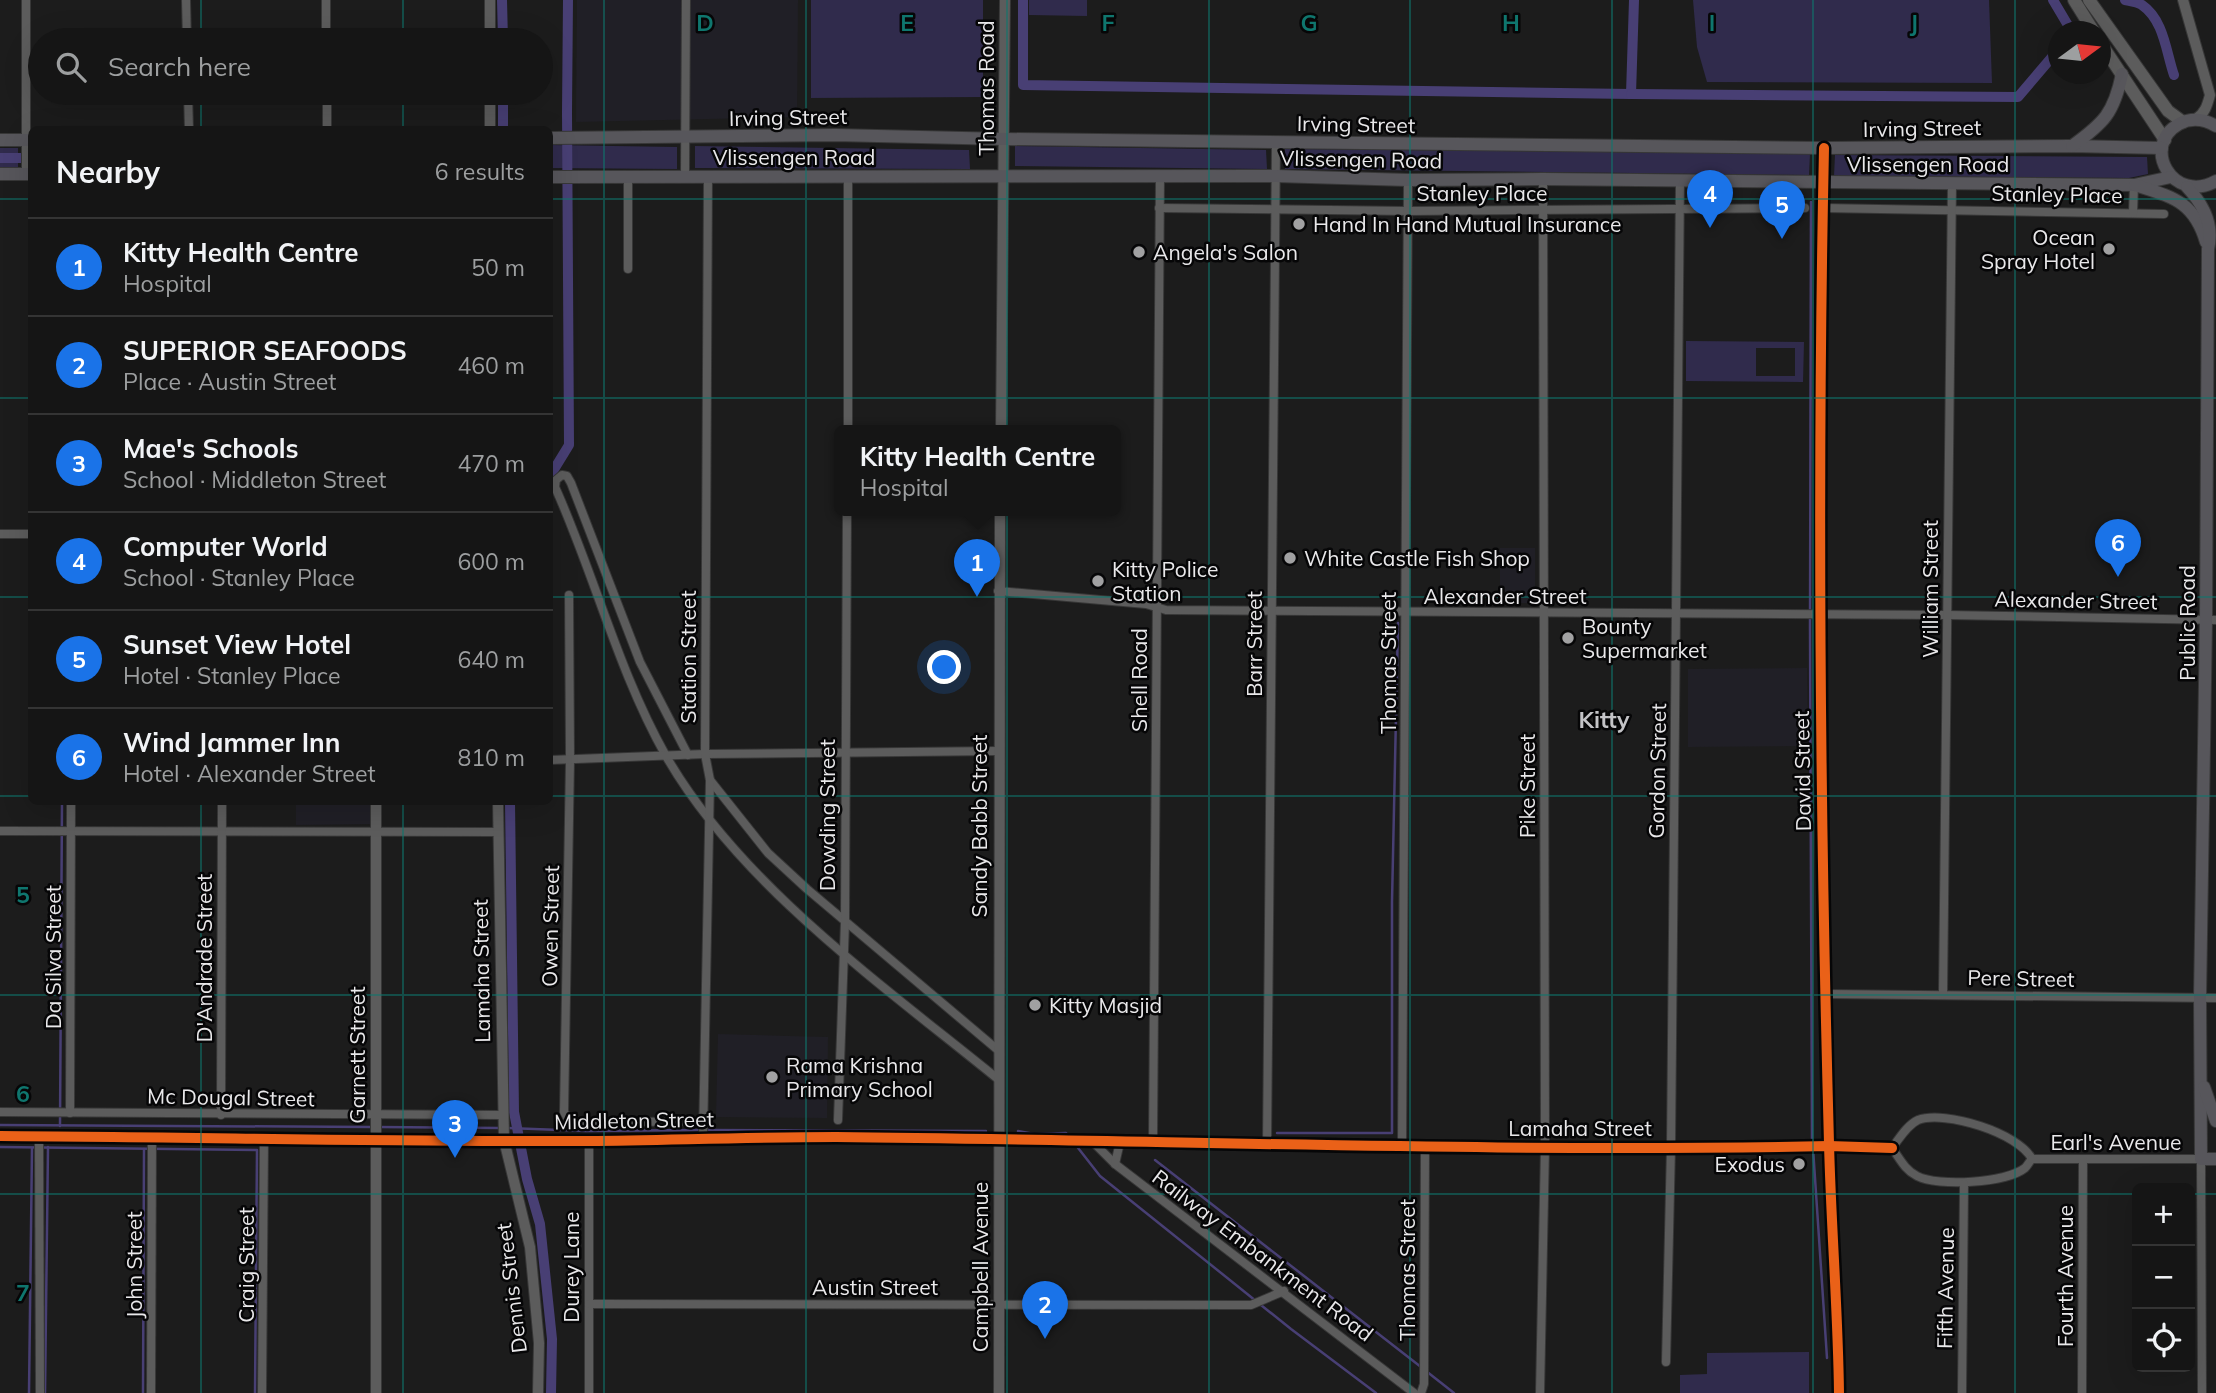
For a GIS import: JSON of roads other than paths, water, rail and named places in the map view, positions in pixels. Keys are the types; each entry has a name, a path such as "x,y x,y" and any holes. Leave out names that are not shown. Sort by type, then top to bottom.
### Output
{"main road":[{"path":"2074,0 2087,21"},
{"path":"2089,0 2168,111 2183,122"},
{"path":"2111,57 2163,144 2164,164 2171,177 2187,187 2198,188 2216,181"},
{"path":"2071,146 2094,130 2111,111 2118,96 2122,74"},
{"path":"2163,144 2169,133 2183,122 2196,119 2216,126"},
{"name":"Irving Street","path":"554,138 835,135 1824,148 2163,144"},
{"path":"0,140 28,142"},
{"path":"0,174 28,171"},
{"name":"Vlissengen Road","path":"554,177 1276,176 1408,180 2134,185 2171,177"},
{"path":"2134,185 2166,196 2192,212 2198,220 2208,249"},
{"name":"Public Road","path":"2187,187 2199,200 2207,216 2211,236 2208,249 2211,620 2199,1066"},
{"path":"2199,1066 2209,1107 2216,1121"},
{"path":"2199,1066 2201,1159 2216,1159"}],"street":[{"path":"26,0 28,171"},
{"path":"186,0 187,28"},
{"path":"326,0 327,28"},
{"path":"490,0 490,28"},
{"path":"685,176 686,0"},
{"name":"Thomas Road","path":"1005,0 1005,176"},
{"path":"2183,0 2210,95 2202,115 2196,119"},
{"path":"2207,80 2216,92"},
{"path":"188,105 189,126"},
{"path":"327,105 327,126"},
{"path":"490,105 490,126"},
{"name":"Barr Street","path":"1268,1146 1276,142"},
{"name":"David Street","path":"1824,148 1817,615 1826,994 1818,1146 1838,1315 1839,1393"},
{"path":"628,176 628,270"},
{"name":"Station Street","path":"703,1138 710,780 705,754 708,176"},
{"path":"1001,425 1005,176"},
{"name":"Shell Road","path":"1153,1141 1160,176"},
{"path":"848,177 848,425"},
{"name":"Pike Street","path":"1540,1393 1545,1147 1543,179"},
{"name":"Thomas Street","path":"1402,1146 1408,180"},
{"name":"Gordon Street","path":"1666,1362 1671,1147 1680,181"},
{"name":"William Street","path":"1943,995 1952,185"},
{"path":"2133,213 2134,185"},
{"name":"Stanley Place","path":"1823,207 1951,207 2164,214"},
{"name":"Stanley Place","path":"1159,208 1408,211 1805,208"},
{"path":"688,755 640,662 571,483 562,475 556,480 555,487 625,668 667,757 709,819 774,891 844,954 999,1080"},
{"name":"Dowding Street","path":"838,1119 845,922 847,516"},
{"name":"Sandy Babb Street","path":"1000,516 1000,1141"},
{"path":"0,534 28,534"},
{"name":"Alexander Street","path":"999,592 1146,604 1166,611 1947,615 2211,620"},
{"name":"Owen Street","path":"569,595 564,1112 569,1121 575,1123 703,1121"},
{"path":"625,668 640,662"},
{"path":"553,760 705,754 998,751"},
{"path":"710,780 768,853 845,922 999,1051"},
{"name":"Da Silva Street","path":"64,1113 71,805"},
{"name":"D'Andrade Street","path":"221,1115 222,805"},
{"name":"Garnett Street","path":"376,805 376,1393"},
{"name":"Lamaha Street","path":"498,805 504,1117 507,1138"},
{"path":"0,831 498,832"},
{"name":"Pere Street","path":"1826,994 2216,998"},
{"name":"Mc Dougal Street","path":"0,1112 504,1117"},
{"name":"Earl's Avenue","path":"1934,1118 1955,1120 2008,1136 2022,1145 2032,1159 2024,1169 1964,1184 1920,1178 1906,1169 1892,1148 1917,1121 1934,1118"},
{"name":"Middleton Street","path":"0,1136 152,1140 507,1138 589,1141 836,1137 1094,1143 1153,1141 1268,1146"},
{"path":"39,1137 40,1393"},
{"name":"Craig Street","path":"262,1393 264,1138"},
{"name":"Dennis Street","path":"507,1138 530,1247 539,1343 538,1393"},
{"name":"John Street","path":"152,1140 152,1393"},
{"name":"Durey Lane","path":"589,1141 589,1393"},
{"name":"Campbell Avenue","path":"999,1393 1000,1141"},
{"path":"1115,1164 1120,1142"},
{"name":"Railway Embankment Road","path":"1094,1143 1115,1164 1414,1393"},
{"name":"Lamaha Street","path":"1268,1146 1892,1148"},
{"name":"Thomas Street","path":"1421,1393 1424,1373 1425,1146"},
{"name":"Earl's Avenue","path":"2032,1159 2201,1159"},
{"name":"Fourth Avenue","path":"2082,1393 2083,1159"},
{"path":"2201,1159 2202,1393"},
{"name":"Fifth Avenue","path":"1962,1393 1964,1184"},
{"name":"Austin Street","path":"589,1304 1251,1305 1283,1291"}],"waterway":[{"path":"502,0 503,28"},
{"path":"553,471 569,445 568,0"},
{"path":"1023,0 1023,85 1631,94 1634,0"},
{"path":"2053,0 2065,21"},
{"path":"2125,0 2142,5 2155,19 2174,75"},
{"path":"1631,94 2018,97 2048,62"},
{"path":"503,105 503,126"},
{"path":"0,158 28,158"},
{"path":"1811,202 1812,1142"},
{"path":"1277,1133 1392,1133 1392,902 1398,623"},
{"path":"60,1126 62,805"},
{"path":"510,805 514,1112 527,1179 540,1224 552,1339 551,1393"},
{"path":"0,1125 371,1127"},
{"path":"378,1127 501,1128"},
{"path":"507,1128 586,1131 700,1130"},
{"path":"707,1130 986,1131"},
{"path":"1018,1131 1034,1134 1066,1133 1068,1136"},
{"path":"1075,1144 1100,1176 1291,1329 1376,1393"},
{"path":"0,1147 257,1150 255,1393"},
{"path":"45,1393 48,1147"},
{"path":"29,1393 32,1148"},
{"path":"1813,1148 1827,1358"},
{"path":"143,1393 144,1149"},
{"path":"1155,1160 1421,1367"},
{"path":"1426,1371 1454,1393"}],"place":[{"name":"Hand In Hand Mutual Insurance","path":"1299,224"},
{"name":"Computer World","path":"1710,228"},
{"name":"Sunset View Hotel","path":"1782,239"},
{"name":"Ocean Spray Hotel","path":"2109,249"},
{"name":"Angela's Salon","path":"1139,252"},
{"name":"White Castle Fish Shop","path":"1290,558"},
{"name":"Wind Jammer Inn","path":"2118,577"},
{"name":"Kitty Police Station","path":"1098,581"},
{"name":"Kitty Health Centre","path":"977,597"},
{"name":"Bounty Supermarket","path":"1568,638"},
{"name":"Kitty Masjid","path":"1035,1005"},
{"name":"Rama Krishna Primary School","path":"772,1077"},
{"name":"Mae's Schools","path":"455,1158"},
{"name":"Exodus","path":"1799,1164"},
{"name":"SUPERIOR SEAFOODS","path":"1045,1339"}],"district":[{"name":"Kitty","path":"1604,719"}]}
